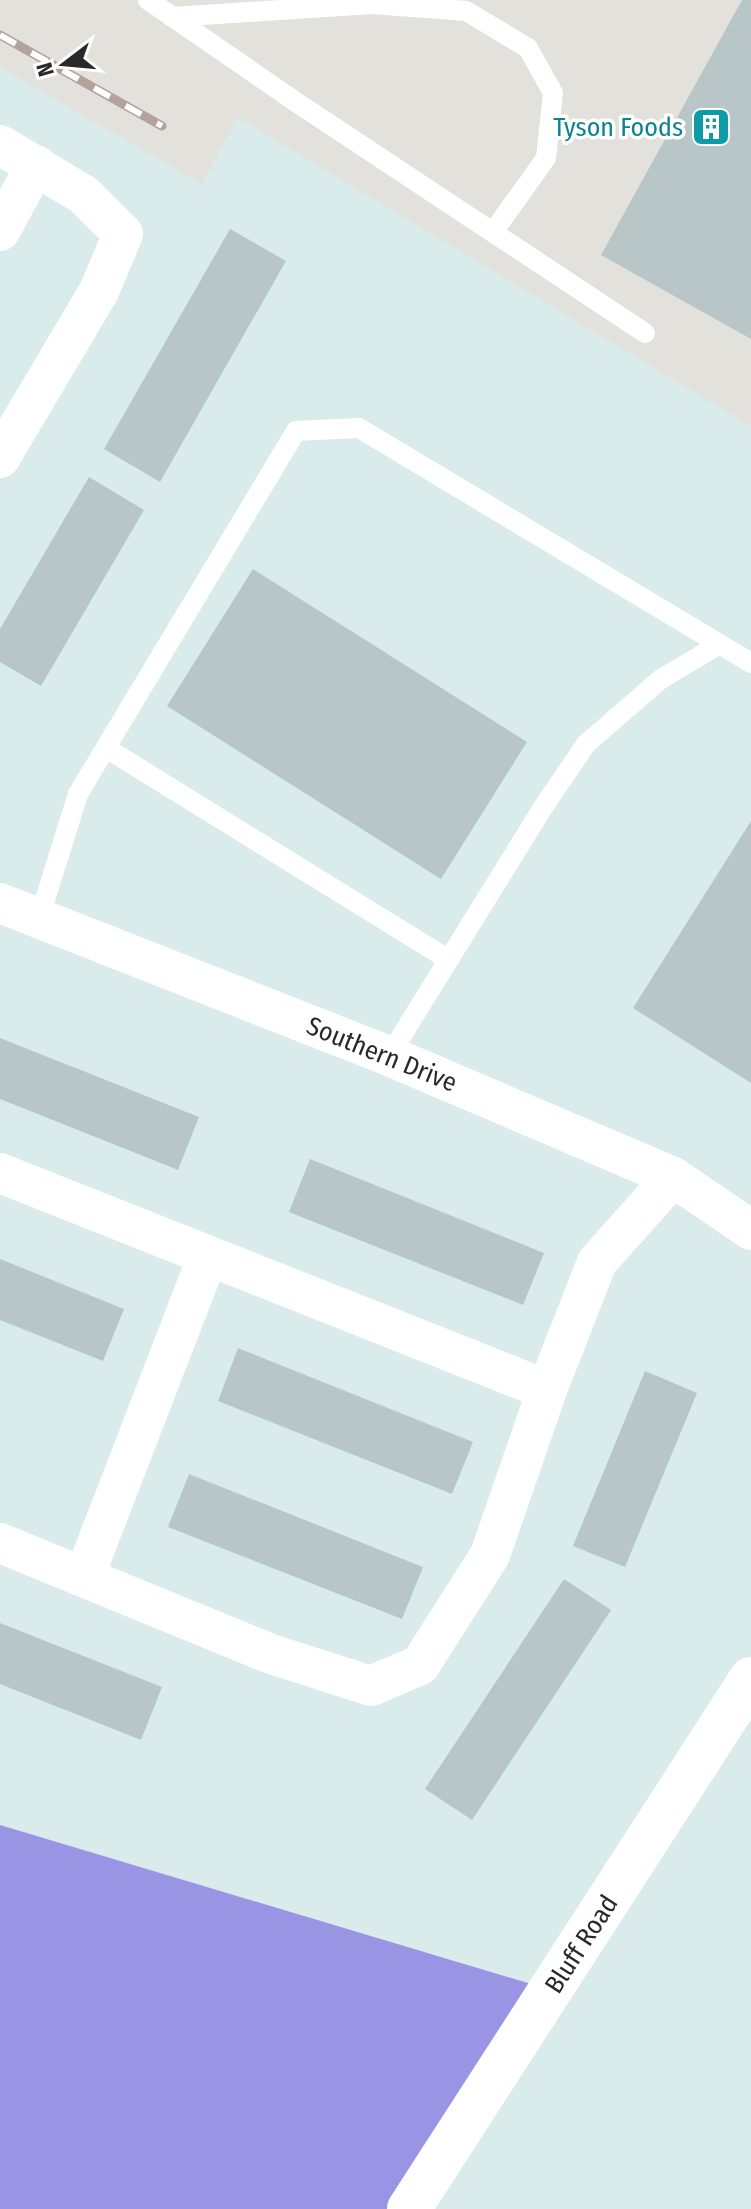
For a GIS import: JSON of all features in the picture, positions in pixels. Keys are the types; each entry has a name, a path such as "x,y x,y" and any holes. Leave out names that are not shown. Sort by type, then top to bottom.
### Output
{"main road":[{"name":"Bluff Road","path":"409,2209 751,1679"}],"street":[{"path":"0,145 84,195 123,234 99,291 0,458"},
{"path":"0,231 36,165"},
{"name":"Southern Drive","path":"0,903 389,1056 673,1177 751,1230"},
{"path":"0,1173 547,1390"},
{"path":"0,1543 271,1654 371,1686 420,1665 490,1555 547,1390 597,1262 673,1177"},
{"path":"84,1577 208,1256"}],"lane":[{"path":"148,0 645,333"},
{"path":"172,17 372,4 466,11 528,48 553,93 546,158 493,232"},
{"path":"39,919 78,794 296,431 359,428 751,663"},
{"path":"389,1056 542,809 586,744 661,679 720,644"},
{"path":"106,748 449,960"}],"shaded area":[{"path":"0,0 751,0 751,426 238,117 202,184 0,67"},
{"path":"0,1825 551,1990 409,2209 0,2209"}],"building":[{"name":"Tyson Foods","path":"742,0 751,0 751,339 601,255"},
{"path":"230,229 286,261 160,482 104,449"},
{"path":"89,477 144,510 41,686 0,662 0,629"},
{"path":"253,569 527,742 441,879 167,706"},
{"path":"751,821 751,1083 633,1008"},
{"path":"0,1038 199,1117 178,1170 0,1099"},
{"path":"310,1159 544,1253 523,1305 289,1212"},
{"path":"0,1259 124,1309 103,1361 0,1320"},
{"path":"238,1348 473,1442 452,1494 218,1401"},
{"path":"645,1371 697,1393 625,1567 573,1546"},
{"path":"189,1474 423,1567 402,1619 168,1527"},
{"path":"564,1579 611,1610 472,1820 425,1789"},
{"path":"0,1623 162,1687 141,1740 0,1684"}],"railway":[{"path":"0,35 162,126"}],"place":[{"name":"Tyson Foods","path":"711,127"}]}
